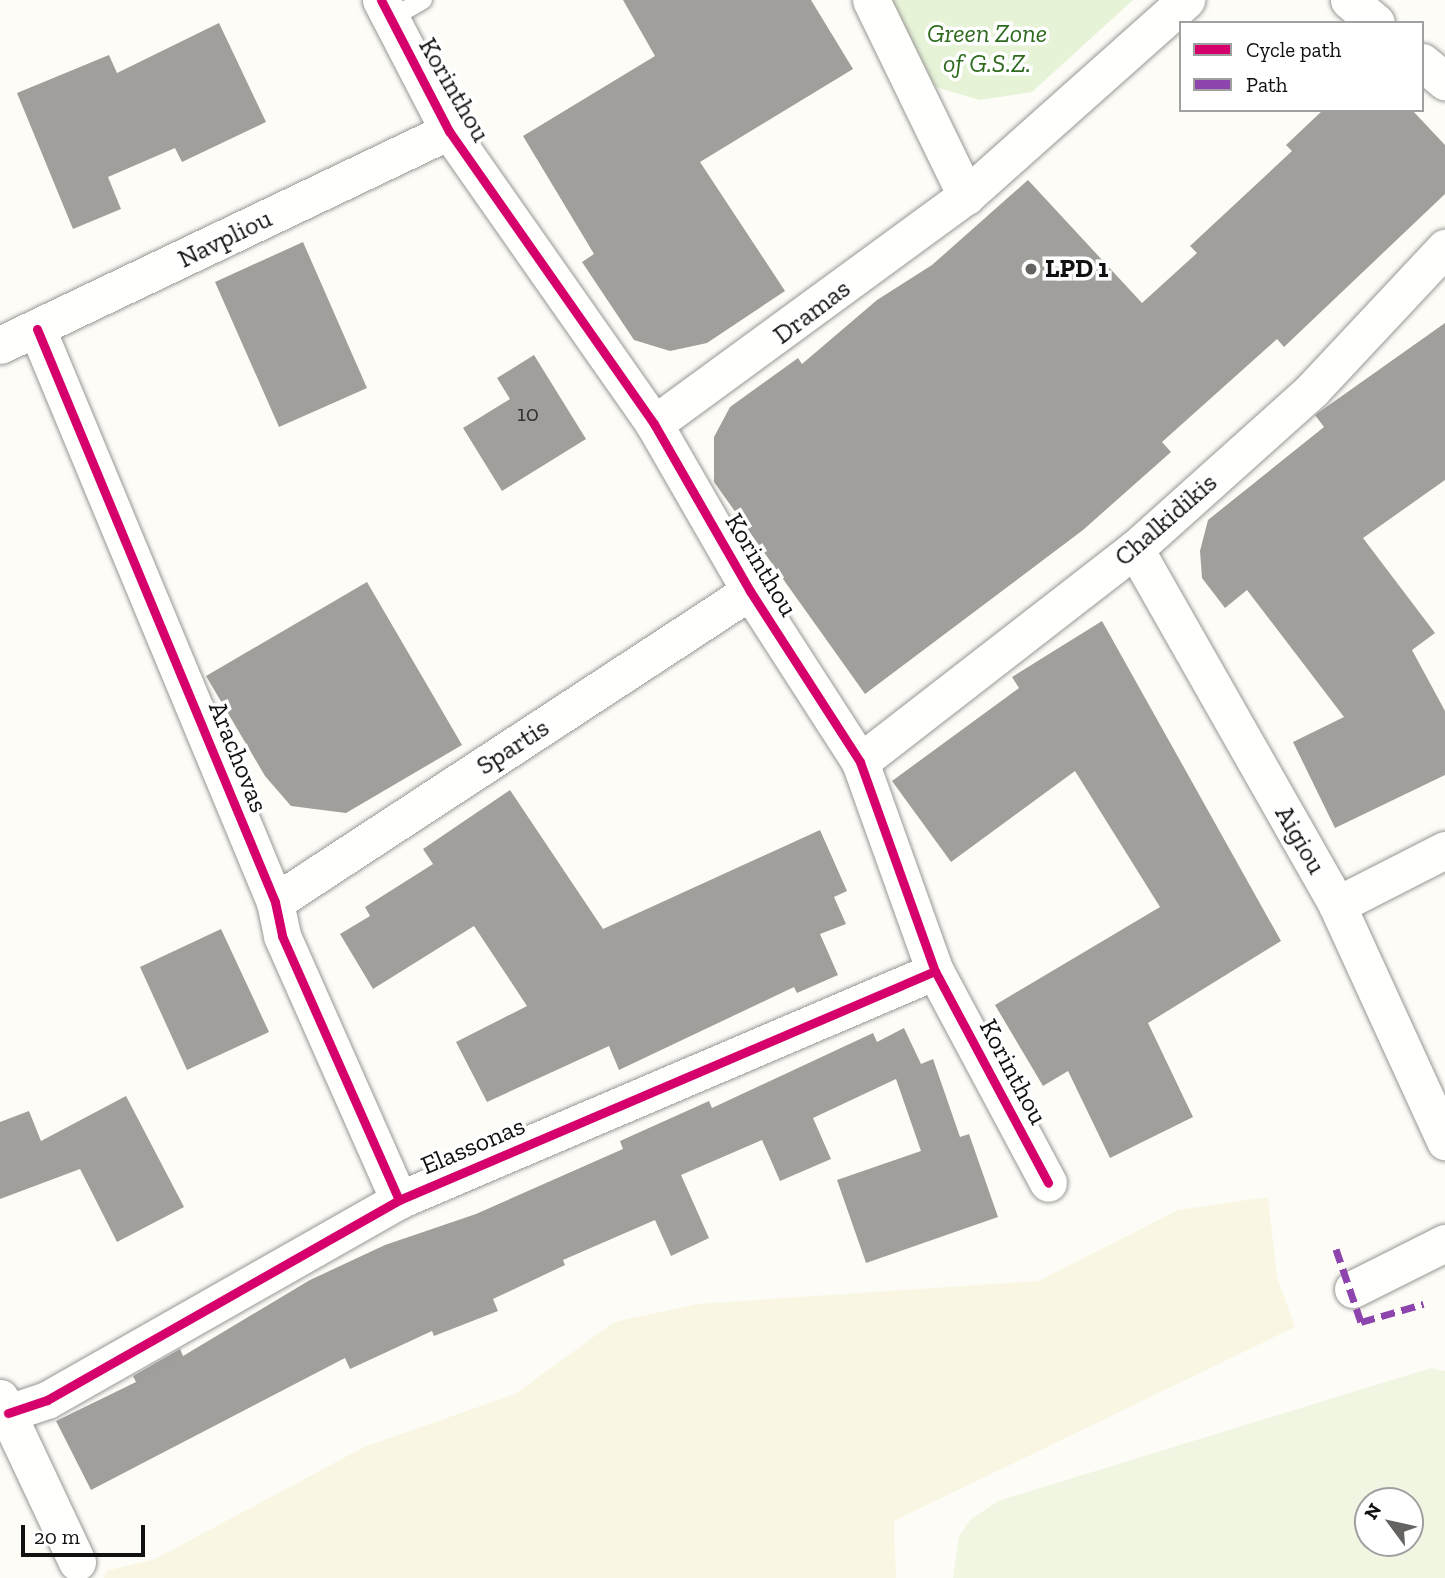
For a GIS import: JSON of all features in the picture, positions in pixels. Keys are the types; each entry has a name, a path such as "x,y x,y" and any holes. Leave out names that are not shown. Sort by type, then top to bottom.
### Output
{"street":[{"path":"871,0 966,197"},
{"name":"Dramas","path":"654,424 966,197 1186,0"},
{"path":"1349,0 1374,21"},
{"name":"Korinthou","path":"386,10 449,131 654,424 750,592 859,762 935,971 1048,1183"},
{"path":"1424,64 1445,81"},
{"name":"Navpliou","path":"0,345 449,131"},
{"name":"Chalkidikis","path":"859,762 1135,549 1312,390 1445,248"},
{"name":"Arachovas","path":"37,329 275,902 282,936 399,1200"},
{"name":"Aigiou","path":"1135,549 1337,905 1445,1141"},
{"name":"Spartis","path":"275,902 750,592"},
{"path":"1337,905 1445,850"},
{"name":"Elassonas","path":"4,1406 47,1400 399,1200 935,971"},
{"path":"1353,1289 1445,1243"},
{"path":"4,1406 77,1562"}],"lane":[{"path":"386,10 424,0"}],"shaded area":[{"path":"1268,1197 1277,1277 1295,1327 894,1521 896,1578 104,1578 106,1571 155,1559 364,1447 515,1394 614,1322 697,1304 1038,1281 1178,1210"}],"green space":[{"name":"Green Zone of G.S.Z.","path":"878,0 1133,0 1032,92 980,100 932,86"},
{"path":"1431,1368 1445,1371 1445,1578 953,1578 959,1537 970,1520 998,1501"}],"building":[{"path":"623,0 811,0 853,69 700,162 785,291 707,343 670,351 634,340 582,262 594,254 523,136 655,56"},
{"path":"219,23 266,122 182,162 175,148 108,177 121,209 73,229 17,93 109,55 117,73"},
{"path":"1321,112 1414,112 1445,145 1445,194 1284,347 1277,339 1162,442 1171,452 1083,530 865,694 714,482 714,437 730,407 798,358 802,364 877,300 932,265 1028,180 1142,303 1197,253 1190,246 1292,151 1286,145"},
{"path":"303,242 367,388 279,427 215,282"},
{"path":"1445,323 1445,480 1363,538 1435,633 1412,650 1445,711 1445,775 1335,828 1293,742 1344,717 1247,590 1225,608 1202,578 1200,551 1208,520 1324,427 1315,415"},
{"path":"534,355 586,439 502,491 463,428 510,399 497,378"},
{"path":"367,582 462,745 346,813 291,806 265,776 206,676"},
{"path":"1102,621 1281,941 1148,1023 1193,1117 1110,1158 1068,1071 1043,1086 995,1005 1160,907 1075,771 951,862 892,781 1019,688 1012,677"},
{"path":"510,790 603,929 820,830 847,891 834,897 846,924 820,934 838,975 797,993 794,987 619,1070 609,1046 487,1102 456,1042 527,1006 474,926 373,989 340,934 370,916 365,907 433,864 423,849"},
{"path":"221,929 269,1032 187,1070 140,967"},
{"path":"904,1028 921,1064 933,1059 960,1137 969,1134 998,1217 866,1263 837,1180 921,1151 896,1079 813,1118 831,1159 780,1181 762,1140 681,1175 709,1238 671,1256 655,1220 563,1260 565,1265 493,1299 498,1311 434,1336 432,1331 350,1369 345,1358 91,1490 56,1421 136,1382 133,1376 180,1349 183,1356 310,1280 385,1245 476,1214 623,1149 620,1141 709,1101 712,1108 873,1033 877,1042"},
{"path":"126,1096 184,1207 117,1242 80,1169 0,1199 0,1122 29,1111 41,1141"}],"marked path":[{"path":"1336,1249 1361,1322 1423,1304"}],"cycle path":[{"path":"381,0 449,131 654,424 750,591 860,762 935,971 1048,1183"},
{"path":"37,329 275,902 282,936 399,1200"},
{"path":"8,1413 47,1400 399,1200 935,971"}],"place":[{"name":"LPD 1","path":"1031,269"}]}
